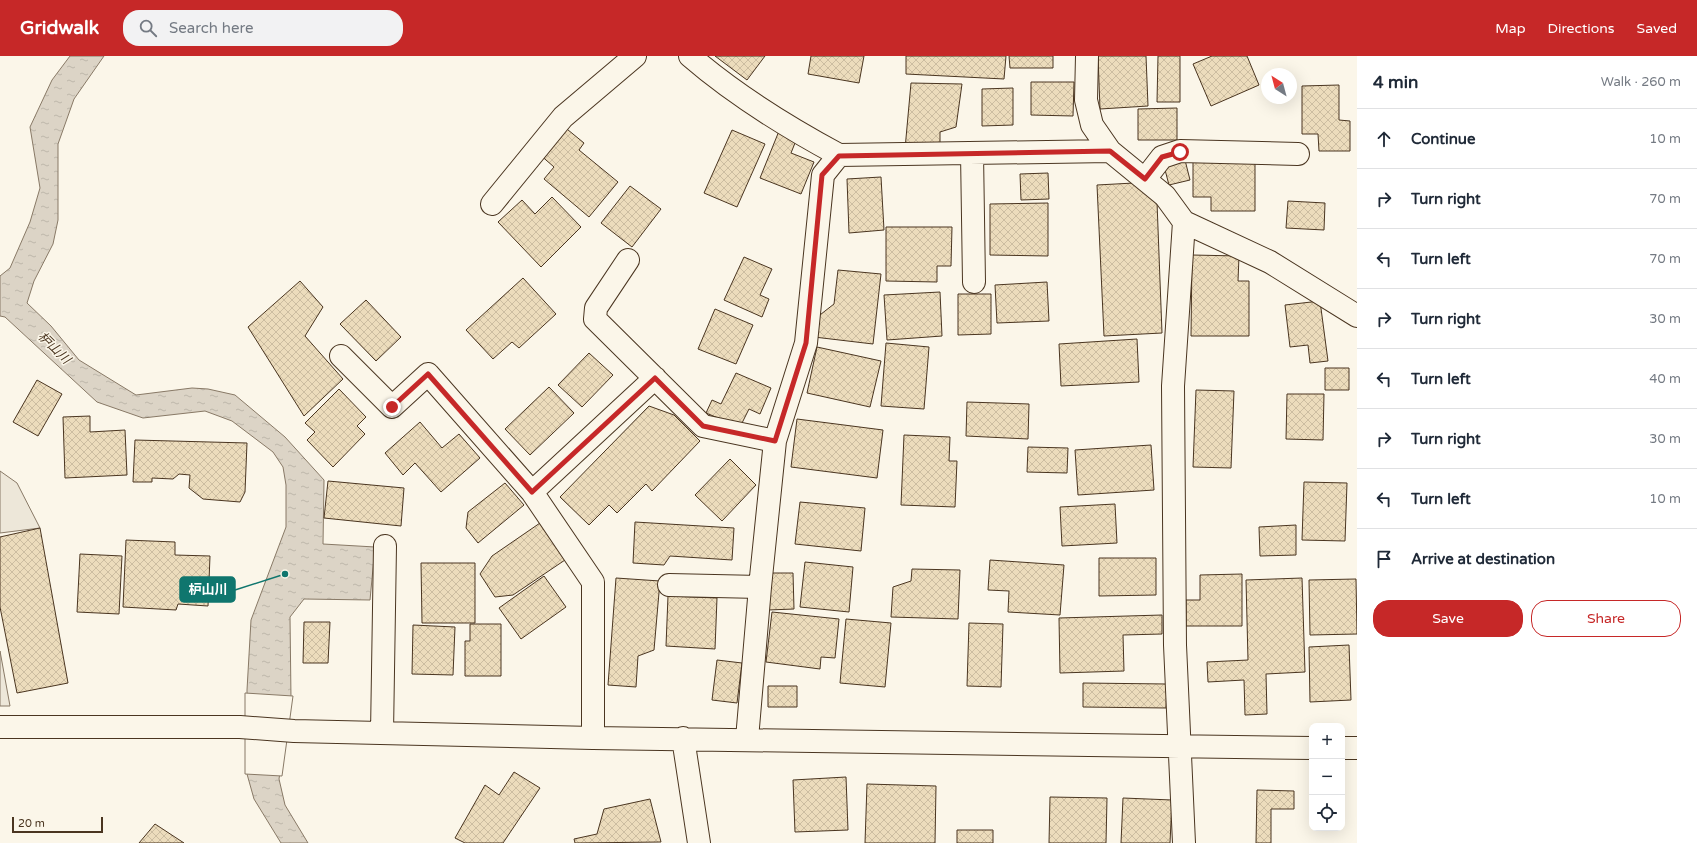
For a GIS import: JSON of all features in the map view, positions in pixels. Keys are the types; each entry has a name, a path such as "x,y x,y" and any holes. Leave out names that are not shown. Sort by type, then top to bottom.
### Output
{"street":[{"path":"492,204 563,117 635,56"},
{"path":"690,56 714,77 789,127 839,156 1110,151"},
{"path":"1087,56 1086,100 1092,125 1110,151 1165,196 1184,222 1270,262 1357,316"},
{"path":"1145,179 1162,157 1180,152 1298,154"},
{"path":"972,153 974,282"},
{"path":"747,739 760,587 775,441 806,343 822,175 839,156"},
{"path":"1184,222 1173,386 1175,645 1184,843"},
{"path":"628,260 596,308 594,319 703,426 775,441"},
{"path":"341,356 392,407 428,374 532,492 593,582 593,738"},
{"path":"532,492 655,378"},
{"path":"382,733 386,546"},
{"path":"669,585 760,587"},
{"path":"0,727 240,728 294,731 593,738 683,738 1309,748"},
{"path":"683,738 699,843"},
{"path":"1345,748 1357,748"}],"shaded area":[{"path":"0,471 17,483 40,528 0,533"},
{"path":"0,651 10,706 0,706"}],"water":[{"path":"70,56 104,56 74,99 58,144 58,220 53,244 34,281 27,303 51,326 79,360 136,395 192,388 208,389 235,395 285,437 324,480 323,544 375,547 370,600 304,599 290,617 291,699 279,779 285,805 308,843 281,843 254,799 247,774 247,690 251,620 286,527 286,485 283,467 273,452 232,421 205,411 143,418 97,402 5,317 0,316 0,276 10,268 30,222 40,188 30,127 52,80"}],"pier":[{"path":"245,693 293,696 282,776 245,774"}],"building":[{"path":"715,56 765,56 747,80"},
{"path":"811,56 864,56 859,83 808,74"},
{"path":"906,56 1006,56 1004,79 906,74"},
{"path":"1009,56 1053,56 1053,68 1010,68"},
{"path":"1098,56 1146,56 1148,106 1100,109"},
{"path":"1158,56 1180,56 1180,102 1157,102"},
{"path":"1212,56 1247,56 1259,85 1211,106 1193,64"},
{"path":"1031,82 1074,82 1073,116 1031,115"},
{"path":"911,83 962,84 956,127 940,132 940,147 905,149"},
{"path":"1339,85 1339,120 1350,121 1350,151 1319,151 1318,134 1302,134 1302,86"},
{"path":"1013,88 1013,125 982,126 982,89"},
{"path":"1177,108 1177,140 1138,140 1138,109"},
{"path":"562,125 584,143 579,150 618,182 589,217 544,179 554,167 538,153"},
{"path":"732,130 765,144 737,207 704,193"},
{"path":"779,131 797,138 791,153 814,162 801,194 760,178"},
{"path":"1193,159 1255,159 1255,211 1211,211 1211,197 1193,197"},
{"path":"1185,160 1190,180 1169,185 1164,166"},
{"path":"1048,173 1049,199 1021,200 1020,174"},
{"path":"881,177 884,230 849,233 847,179"},
{"path":"1134,183 1157,202 1162,333 1104,336 1097,185"},
{"path":"630,186 661,209 632,247 601,223"},
{"path":"552,197 581,227 541,267 498,222 522,200 535,214"},
{"path":"1288,201 1325,203 1324,230 1286,228"},
{"path":"1048,203 1048,256 990,255 990,204"},
{"path":"886,227 952,227 951,266 937,266 937,282 886,281"},
{"path":"1192,255 1239,256 1238,281 1249,281 1249,336 1191,336"},
{"path":"744,257 772,269 760,295 769,299 762,317 724,300"},
{"path":"838,270 881,274 873,344 814,337 816,318 834,304"},
{"path":"523,278 556,314 519,348 512,342 493,359 466,330"},
{"path":"300,281 323,307 305,336 343,379 304,416 248,327"},
{"path":"1047,282 1049,321 997,323 995,285"},
{"path":"940,292 942,336 887,340 884,295"},
{"path":"958,294 991,294 991,334 958,335"},
{"path":"366,300 401,337 376,361 340,324"},
{"path":"1320,301 1328,361 1310,363 1308,345 1290,347 1285,305"},
{"path":"715,309 753,325 736,364 698,349"},
{"path":"1137,339 1139,382 1061,386 1059,344"},
{"path":"886,343 929,347 924,409 881,406"},
{"path":"817,347 881,361 870,407 807,393"},
{"path":"589,353 613,375 582,407 558,385"},
{"path":"1325,368 1349,368 1349,390 1325,390"},
{"path":"736,373 771,388 760,414 749,409 740,427 706,413 712,400 721,404"},
{"path":"37,380 62,394 38,436 13,422"},
{"path":"549,387 574,413 530,455 505,429"},
{"path":"339,389 366,417 357,426 365,434 333,467 307,440 315,432 305,423"},
{"path":"1196,390 1234,391 1231,468 1193,467"},
{"path":"1287,394 1324,394 1323,440 1286,439"},
{"path":"967,402 1029,404 1028,439 966,436"},
{"path":"649,406 674,415 700,441 652,491 646,484 617,513 609,505 589,525 560,497"},
{"path":"90,416 90,432 125,430 127,475 65,478 63,417"},
{"path":"797,419 883,430 877,478 791,467"},
{"path":"420,422 442,448 459,434 480,458 441,492 415,463 403,475 385,453"},
{"path":"904,435 950,437 949,461 957,461 955,507 901,505"},
{"path":"135,440 247,443 245,492 240,502 203,499 189,488 190,475 179,474 173,479 152,478 152,482 133,482"},
{"path":"1151,445 1154,490 1078,495 1075,450"},
{"path":"1028,447 1068,448 1067,473 1027,472"},
{"path":"730,459 756,485 722,521 695,495"},
{"path":"328,481 404,488 401,526 324,518"},
{"path":"1304,482 1347,483 1345,541 1302,540"},
{"path":"505,483 524,505 478,543 466,528 468,512"},
{"path":"800,502 865,508 861,551 795,544"},
{"path":"1115,504 1117,543 1062,546 1060,507"},
{"path":"635,522 734,528 732,560 670,556 664,565 633,563"},
{"path":"540,523 565,560 513,595 495,597 480,574 492,556"},
{"path":"1296,525 1296,555 1260,556 1259,527"},
{"path":"40,528 68,683 17,693 0,607 0,537"},
{"path":"126,540 175,542 175,555 210,556 208,606 178,604 176,610 123,607"},
{"path":"80,554 122,556 119,614 77,612"},
{"path":"1099,558 1156,558 1156,595 1099,596"},
{"path":"990,560 1064,565 1060,615 1008,612 1009,591 988,590"},
{"path":"805,562 853,567 849,612 800,607"},
{"path":"421,563 475,563 475,623 422,623"},
{"path":"912,569 960,570 958,619 891,617 893,587 911,581"},
{"path":"768,573 793,573 794,609 768,610"},
{"path":"1242,574 1242,626 1186,626 1186,600 1200,600 1200,575"},
{"path":"544,576 566,607 521,639 499,608"},
{"path":"616,578 660,581 654,650 638,656 636,687 608,685"},
{"path":"1302,578 1305,672 1266,674 1267,714 1245,715 1244,680 1208,682 1207,662 1248,660 1246,580"},
{"path":"1356,579 1357,634 1310,635 1309,580"},
{"path":"668,596 717,598 715,649 666,646"},
{"path":"772,612 839,619 835,658 821,657 820,669 766,662"},
{"path":"1162,615 1162,634 1123,635 1124,671 1060,673 1059,618"},
{"path":"846,619 891,623 885,687 840,683"},
{"path":"304,622 330,622 328,663 303,663"},
{"path":"969,623 1003,624 1001,687 967,686"},
{"path":"470,624 501,624 501,676 465,676 465,641 470,641"},
{"path":"413,625 455,627 453,675 412,674"},
{"path":"1349,645 1351,700 1310,702 1309,647"},
{"path":"717,660 742,663 737,703 712,700"},
{"path":"1083,683 1167,684 1166,708 1083,707"},
{"path":"768,686 797,686 797,707 768,707"},
{"path":"514,772 540,788 503,843 465,843 455,838 485,785 499,795"},
{"path":"846,777 848,830 795,832 793,780"},
{"path":"867,784 936,786 935,843 865,843"},
{"path":"1257,790 1294,791 1294,809 1271,809 1271,843 1256,843"},
{"path":"1050,797 1107,798 1106,843 1049,843"},
{"path":"1123,798 1172,800 1170,843 1121,843"},
{"path":"650,799 661,842 575,843 574,839 597,834 604,809"},
{"path":"155,824 184,843 139,843"},
{"path":"957,830 993,830 993,843 957,843"}],"place":[{"name":"枦山川","path":"285,574"}],"route":[{"path":"392,407 428,374 532,492 655,378 703,426 775,441 806,343 822,175 839,156 1110,151 1145,179 1162,157 1180,152"}]}
